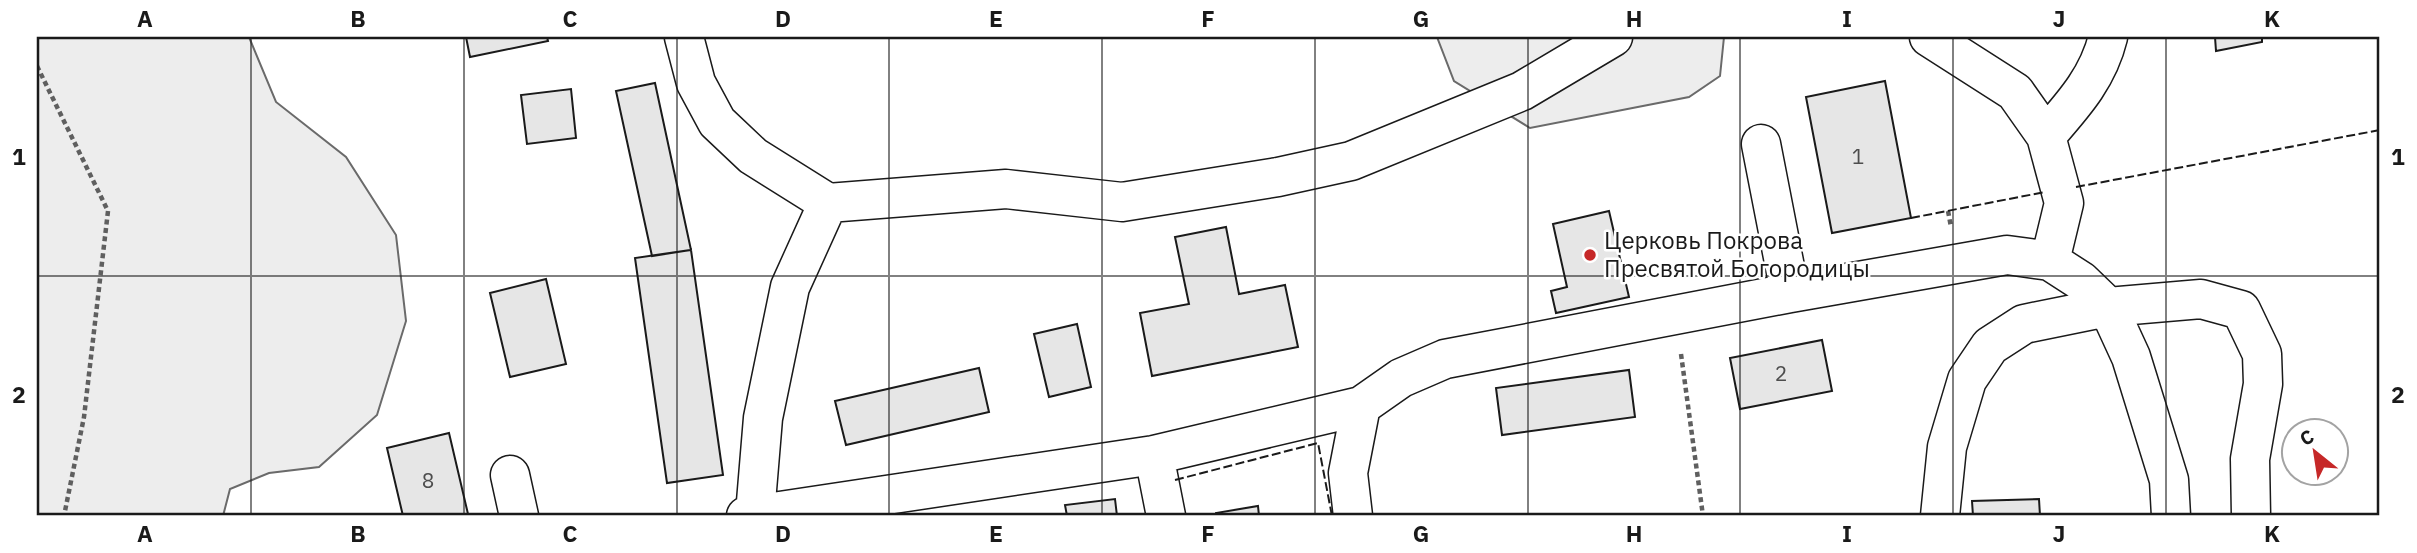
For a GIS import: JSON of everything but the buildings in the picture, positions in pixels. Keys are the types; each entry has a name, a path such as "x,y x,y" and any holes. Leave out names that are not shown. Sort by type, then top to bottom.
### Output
{"street":[{"path":"684,37 696,83 717,122 752,156 828,203 1006,189 1122,202 1278,177 1351,161 1522,90 1613,37"},
{"path":"1929,37 2015,92 2046,136 2064,203 2050,261"},
{"path":"2046,136 2083,94 2108,37"},
{"path":"1761,144 1790,293"},
{"path":"828,203 790,287 763,418 750,515 1154,455 1361,407 1401,378 1445,359 1790,293 2007,255 2050,261 2081,281 2108,307 2131,357 2169,480 2171,516"},
{"path":"1940,516 1947,447 1967,380 1990,346 2024,324 2108,307 2201,299 2241,310 2262,354 2263,384 2250,460 2251,516"},
{"path":"1353,516 1348,473 1361,407"},
{"path":"1154,455 1166,516"},
{"path":"510,475 519,516"}],"path":[{"path":"37,66 108,211 84,417 64,516"},
{"path":"1676,315 1703,516"}],"shaded area":[{"path":"37,37 249,37 276,102 346,157 396,235 406,321 377,415 319,467 269,473 230,489 223,516 37,516"},
{"path":"1437,37 1724,37 1720,76 1689,97 1530,128 1454,81"}],"fence":[{"path":"2076,187 2380,130"},
{"path":"1911,218 2045,192"},
{"path":"1175,480 1318,443 1332,516"}],"place":[{"name":"Церковь Покрова Пресвятой Богородицы","path":"1590,255"}]}
